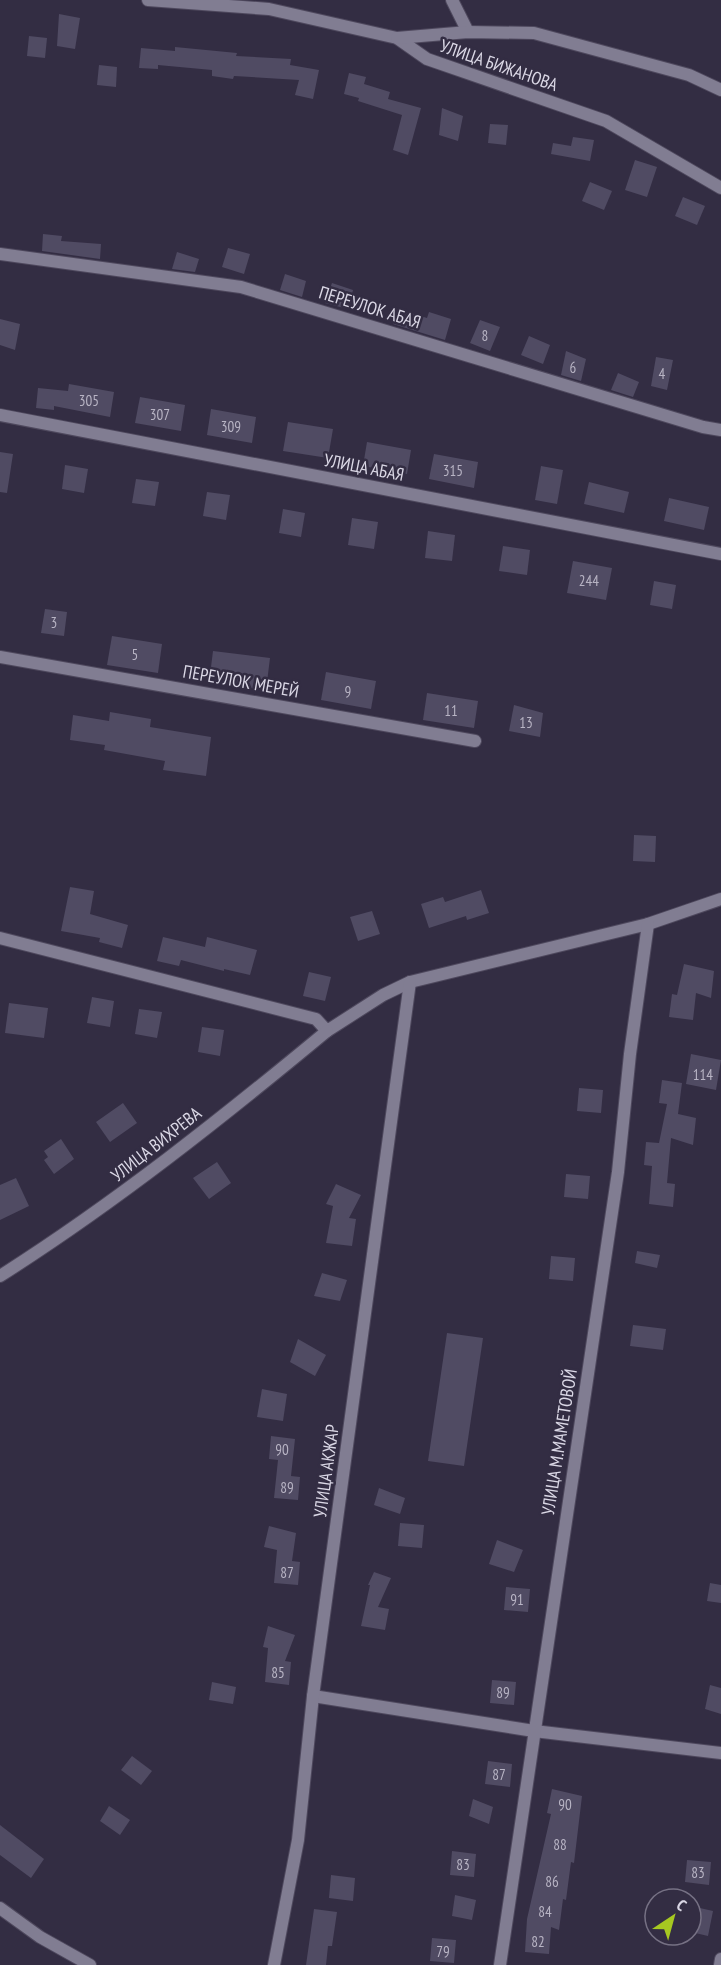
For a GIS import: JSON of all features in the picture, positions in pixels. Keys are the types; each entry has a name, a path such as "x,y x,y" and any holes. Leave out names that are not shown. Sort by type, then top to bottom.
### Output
{"street":[{"name":"УЛИЦА БИЖАНОВА","path":"148,0 269,5 397,38 427,59 606,121 721,188"},
{"path":"452,0 468,32"},
{"path":"397,38 468,32 534,33 689,75 721,90"},
{"name":"ПЕРЕУЛОК АБАЯ","path":"0,254 241,287 703,428 721,430"},
{"name":"УЛИЦА АБАЯ","path":"0,415 721,554"},
{"name":"ПЕРЕУЛОК МЕРЕЙ","path":"0,657 475,741"},
{"name":"УЛИЦА ВИХРЕВА","path":"0,1276 129,1190 327,1031 383,995 410,982 648,924 721,899"},
{"name":"УЛИЦА М.МАМЕТОВОЙ","path":"500,1965 618,1172 630,1054 648,924"},
{"path":"0,938 316,1020 327,1031"},
{"name":"УЛИЦА АКЖАР","path":"274,1965 298,1840 313,1696 410,982"},
{"path":"313,1696 534,1731 721,1753"},
{"path":"0,1908 40,1936 90,1965"},
{"path":"720,1965 721,1959"}],"building":[{"path":"59,14 80,18 75,49 57,46"},
{"path":"29,36 47,38 45,58 27,56"},
{"path":"175,47 237,53 236,56 291,59 290,65 319,70 313,99 295,95 299,80 234,76 233,79 212,76 212,70 158,65 158,69 139,68 141,48 175,51"},
{"path":"99,65 117,67 116,87 97,85"},
{"path":"349,73 366,77 364,84 390,92 388,99 421,108 408,155 393,150 402,115 358,101 359,98 344,94"},
{"path":"442,108 463,116 458,141 439,135"},
{"path":"490,124 508,125 506,145 488,143"},
{"path":"573,137 594,140 590,161 551,154 553,143 571,146"},
{"path":"635,160 657,167 647,197 625,190"},
{"path":"590,182 612,191 604,210 582,201"},
{"path":"683,197 705,206 697,225 675,216"},
{"path":"43,234 62,236 61,241 101,244 100,259 42,251"},
{"path":"228,248 250,254 244,274 222,267"},
{"path":"177,252 199,259 195,272 172,269"},
{"path":"285,274 306,281 302,297 280,290"},
{"path":"332,283 353,290 348,309 325,303"},
{"path":"398,309 427,318 429,312 451,319 445,340 393,324"},
{"path":"0,319 20,324 15,350 0,345"},
{"path":"480,320 500,327 490,351 470,343"},
{"path":"529,336 550,345 543,364 521,355"},
{"path":"566,351 586,359 581,381 561,375"},
{"path":"656,357 673,360 667,390 651,386"},
{"path":"618,373 639,382 633,397 611,390"},
{"path":"69,384 114,392 110,417 54,406 54,410 36,408 38,388 68,391"},
{"path":"140,397 185,405 181,431 135,423"},
{"path":"211,409 256,417 252,443 207,435"},
{"path":"288,422 333,429 328,458 283,451"},
{"path":"367,442 411,450 407,474 363,466"},
{"path":"0,452 13,454 7,493 0,492"},
{"path":"434,454 478,462 474,488 429,479"},
{"path":"65,465 88,469 84,493 62,489"},
{"path":"541,466 563,470 557,504 535,500"},
{"path":"136,479 159,482 155,506 132,503"},
{"path":"589,482 629,492 624,513 584,504"},
{"path":"207,492 230,495 226,520 203,516"},
{"path":"669,498 709,507 704,530 664,521"},
{"path":"283,509 305,513 301,537 279,533"},
{"path":"352,518 378,522 374,549 348,545"},
{"path":"428,531 455,535 452,561 425,558"},
{"path":"503,546 530,550 527,575 499,571"},
{"path":"573,561 612,568 606,600 567,593"},
{"path":"654,581 676,585 672,609 650,605"},
{"path":"45,609 67,612 64,636 41,633"},
{"path":"112,636 162,644 158,673 107,665"},
{"path":"213,651 270,658 266,690 209,683"},
{"path":"326,672 376,681 371,709 321,700"},
{"path":"427,693 478,701 474,728 423,720"},
{"path":"514,705 543,713 540,737 509,731"},
{"path":"110,712 151,719 150,727 211,737 206,776 163,770 165,761 104,750 105,745 70,740 73,715 109,721"},
{"path":"634,835 656,836 655,862 633,861"},
{"path":"70,887 94,891 90,914 128,925 122,948 99,942 100,938 61,931"},
{"path":"481,890 489,913 467,920 466,916 429,928 421,904 443,897 445,902"},
{"path":"372,911 380,934 358,941 350,917"},
{"path":"163,937 205,947 207,937 257,950 250,975 181,960 179,966 157,961"},
{"path":"684,964 714,971 711,998 696,993 693,1020 669,1017 672,994 677,995"},
{"path":"309,972 331,977 325,1001 303,996"},
{"path":"92,997 114,1001 110,1027 87,1023"},
{"path":"9,1003 48,1008 44,1038 5,1033"},
{"path":"139,1009 162,1012 157,1038 135,1034"},
{"path":"202,1027 224,1030 220,1056 198,1052"},
{"path":"691,1054 721,1060 716,1090 686,1084"},
{"path":"662,1080 682,1083 678,1114 696,1118 693,1145 671,1138 667,1183 675,1184 673,1207 649,1204 652,1166 644,1165 646,1142 659,1143 667,1104 659,1103"},
{"path":"579,1088 603,1090 601,1113 577,1111"},
{"path":"123,1103 137,1123 110,1142 96,1122"},
{"path":"61,1139 74,1159 54,1174 44,1160 48,1157 44,1151"},
{"path":"217,1162 231,1183 209,1199 193,1178"},
{"path":"566,1174 590,1176 588,1199 564,1197"},
{"path":"16,1178 29,1206 0,1220 0,1185"},
{"path":"336,1184 361,1195 349,1218 356,1219 352,1246 326,1243 333,1206 326,1204"},
{"path":"637,1251 660,1255 657,1268 635,1263"},
{"path":"551,1256 575,1258 573,1281 549,1279"},
{"path":"322,1273 347,1280 340,1301 314,1296"},
{"path":"633,1325 666,1329 663,1350 630,1346"},
{"path":"447,1333 483,1338 464,1466 428,1461"},
{"path":"298,1339 326,1355 315,1376 290,1362"},
{"path":"262,1389 287,1394 283,1421 257,1417"},
{"path":"271,1436 295,1439 291,1476 300,1477 298,1500 274,1498 278,1460 269,1459"},
{"path":"379,1488 405,1498 400,1514 374,1505"},
{"path":"400,1523 424,1525 422,1548 398,1546"},
{"path":"269,1526 296,1533 292,1561 300,1562 298,1585 274,1583 277,1550 264,1547"},
{"path":"497,1540 523,1550 514,1572 489,1564"},
{"path":"374,1572 391,1578 378,1607 389,1609 385,1630 361,1626 370,1585 368,1585"},
{"path":"710,1583 721,1585 721,1603 707,1601"},
{"path":"506,1587 530,1589 528,1612 504,1610"},
{"path":"268,1626 295,1635 285,1661 291,1662 289,1685 265,1682 268,1648 263,1647"},
{"path":"492,1680 516,1682 514,1705 490,1703"},
{"path":"212,1682 236,1687 233,1704 209,1700"},
{"path":"710,1685 721,1688 721,1714 705,1709"},
{"path":"132,1756 152,1771 141,1785 121,1770"},
{"path":"488,1761 512,1764 510,1787 485,1784"},
{"path":"552,1789 582,1796 574,1863 571,1862 559,1930 551,1927 549,1954 525,1952 527,1919 551,1814 547,1813"},
{"path":"473,1799 493,1807 489,1824 469,1816"},
{"path":"109,1806 130,1820 120,1835 100,1821"},
{"path":"0,1825 44,1859 31,1878 0,1855"},
{"path":"452,1851 476,1854 474,1877 450,1875"},
{"path":"687,1860 711,1862 709,1885 685,1882"},
{"path":"331,1875 355,1878 353,1901 329,1898"},
{"path":"455,1895 476,1900 472,1920 452,1916"},
{"path":"314,1909 337,1912 332,1946 328,1946 326,1965 306,1965"},
{"path":"703,1909 713,1911 708,1936 703,1935"},
{"path":"432,1938 456,1940 454,1963 430,1961"}]}
